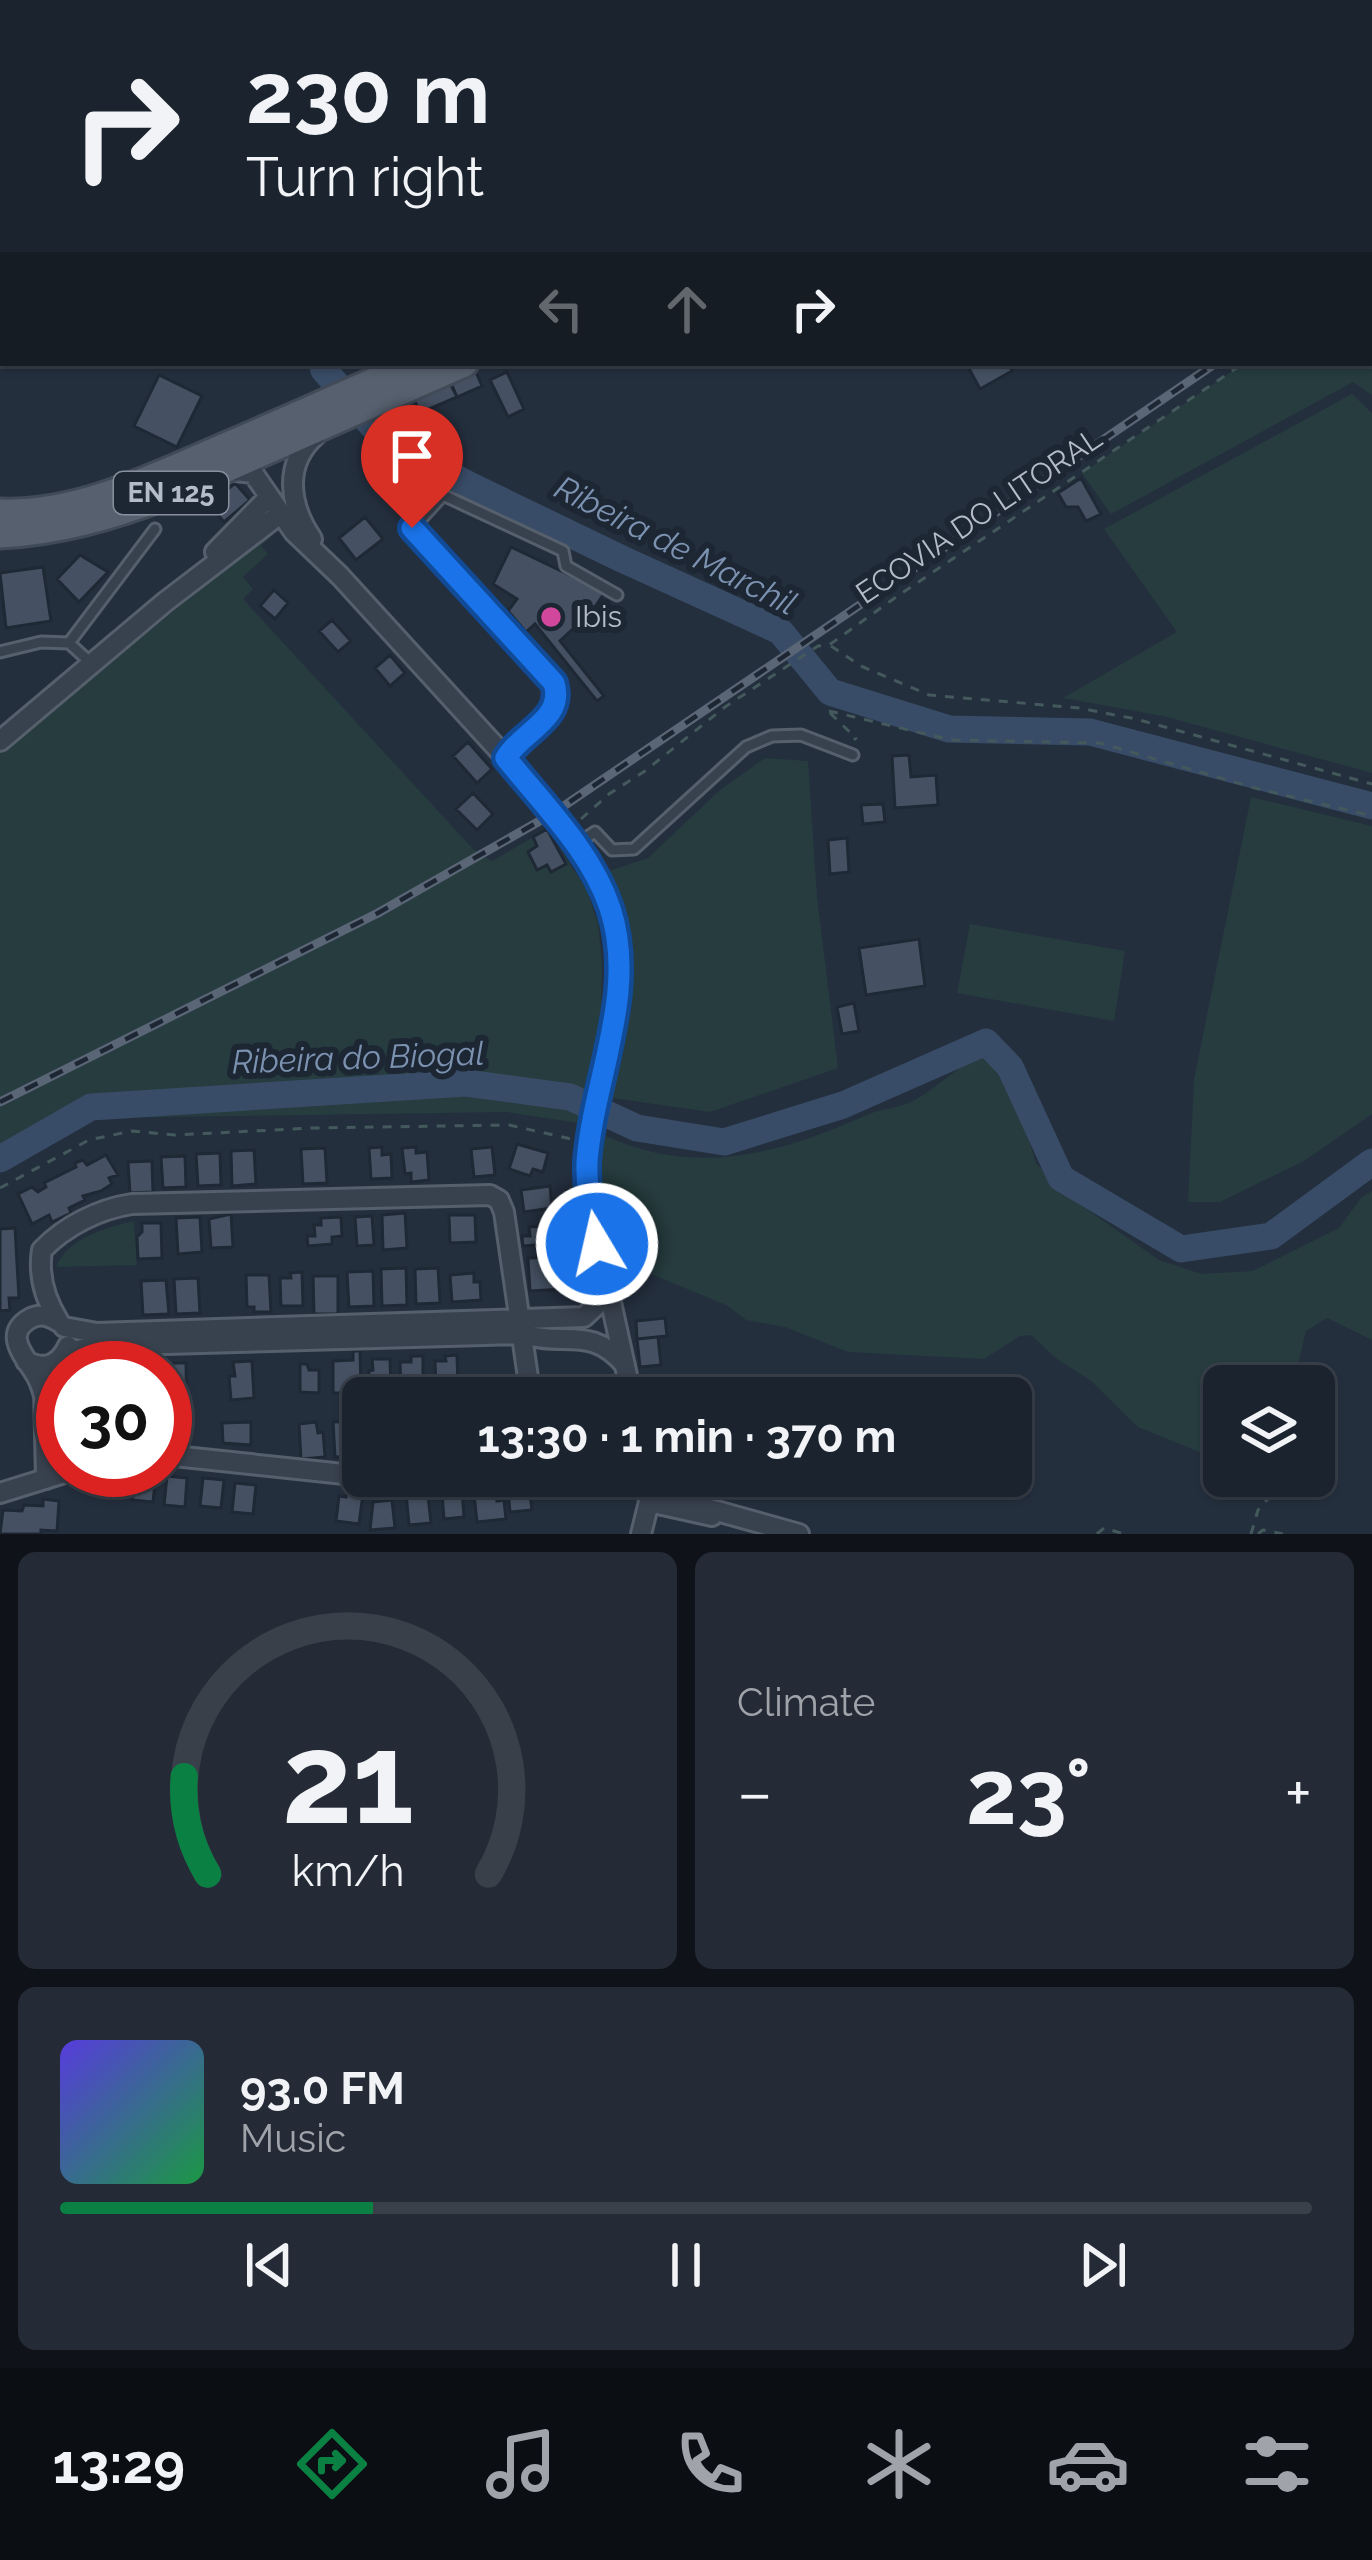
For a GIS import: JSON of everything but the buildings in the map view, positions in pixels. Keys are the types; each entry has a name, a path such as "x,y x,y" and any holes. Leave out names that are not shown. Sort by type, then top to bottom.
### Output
{"main road":[{"path":"376,392 412,366"},
{"path":"0,513 60,508 102,497 455,366"},
{"name":"EN 125","path":"0,534 64,527 113,515 223,470 330,412"}],"street":[{"path":"330,412 299,453 292,483 302,523 340,576"},
{"path":"223,470 253,473 275,506 506,758 571,838 611,910 617,955 614,1026 587,1161 612,1323 628,1377"},
{"path":"0,741 275,506"},
{"path":"36,1376 17,1338 41,1296 42,1250 54,1238 110,1208 490,1195 505,1212 525,1318 528,1377"},
{"path":"42,1282 66,1341"},
{"path":"584,1317 599,1303 607,1285"},
{"path":"0,1334 39,1315 97,1333 525,1318 584,1317 612,1323"},
{"path":"171,1341 525,1318 547,1340"},
{"path":"582,1339 612,1323"},
{"path":"527,1370 534,1348 547,1340 597,1341 625,1365"},
{"path":"0,1350 36,1364"},
{"path":"192,1459 342,1474"},
{"path":"0,1493 36,1482"},
{"path":"648,1497 649,1502"},
{"path":"640,1534 653,1497"},
{"path":"692,1497 706,1508 788,1533"},
{"path":"649,1502 739,1519"}],"lane":[{"path":"506,758 553,712 559,698 554,683 412,528 443,495 563,551 566,566 617,595"},
{"path":"69,644 155,529"},
{"path":"0,652 41,643 69,644 92,664"},
{"path":"571,838 595,832 612,850 634,849 746,747 772,736 801,735 848,753"}],"path":[{"name":"ECOVIA DO LITORAL","path":"571,838 609,794 725,707 818,646 829,645 1240,366"},
{"path":"829,645 861,666 929,695 1079,708 1136,718 1372,784"},
{"path":"848,753 856,738 829,711 951,740 1100,743 1372,816"},
{"path":"0,1188 89,1140 132,1131 175,1135 509,1125 592,1135"},
{"path":"1251,1534 1258,1510 1269,1497"},
{"path":"1097,1534 1104,1528 1124,1534"},
{"path":"1258,1534 1263,1530 1283,1534"}],"green space":[{"path":"1240,366 1372,366 1372,395 1353,382 1111,514 1082,473"},
{"path":"1352,394 1372,413 1372,773 1163,716 1063,698 1177,632 1104,529"},
{"path":"278,530 261,546 268,554 243,577 253,589 243,599 473,849 492,861 547,829 587,890 598,924 602,962 601,1038 578,1123 507,1112 96,1118 0,1171 0,754 271,531"},
{"path":"765,758 808,761 817,897 838,1068 710,1112 612,1098 628,1013 631,954 619,898 606,872 648,858 720,790"},
{"path":"1251,797 1372,826 1372,1114 1304,1161 1220,1202 1188,1202 1194,1080"},
{"path":"970,924 1125,951 1114,1021 957,993"},
{"path":"981,1054 993,1061 1017,1100 1036,1163 1064,1193 1159,1260 1201,1274 1253,1271 1339,1228 1372,1191 1372,1340 1327,1318 1306,1331 1298,1365 1203,1365 1203,1453 1138,1427 1090,1380 1031,1335 1020,1336 984,1359 848,1352 785,1327 746,1320 728,1306 651,1274 621,1269 601,1222 603,1135 638,1148 705,1158 770,1150 908,1103"},
{"path":"134,1221 137,1265 56,1267 78,1242"}],"waterway":[{"name":"Ribeira de Marchil","path":"323,366 383,438 471,486 780,631 830,692 949,729 1090,732 1372,806"},
{"name":"Ribeira do Biogal","path":"0,1159 91,1107 466,1083 570,1097 637,1128 724,1142 843,1105 986,1042 1010,1067 1061,1178 1181,1249 1271,1236 1372,1162"}],"railway":[{"path":"0,1102 378,913 552,814 1212,366"}],"place":[{"name":"Ibis","path":"551,617"}],"route":[{"path":"412,528 554,683 559,698 553,712 506,758 567,832 611,910 617,955 616,1004 587,1161 597,1244"}]}
